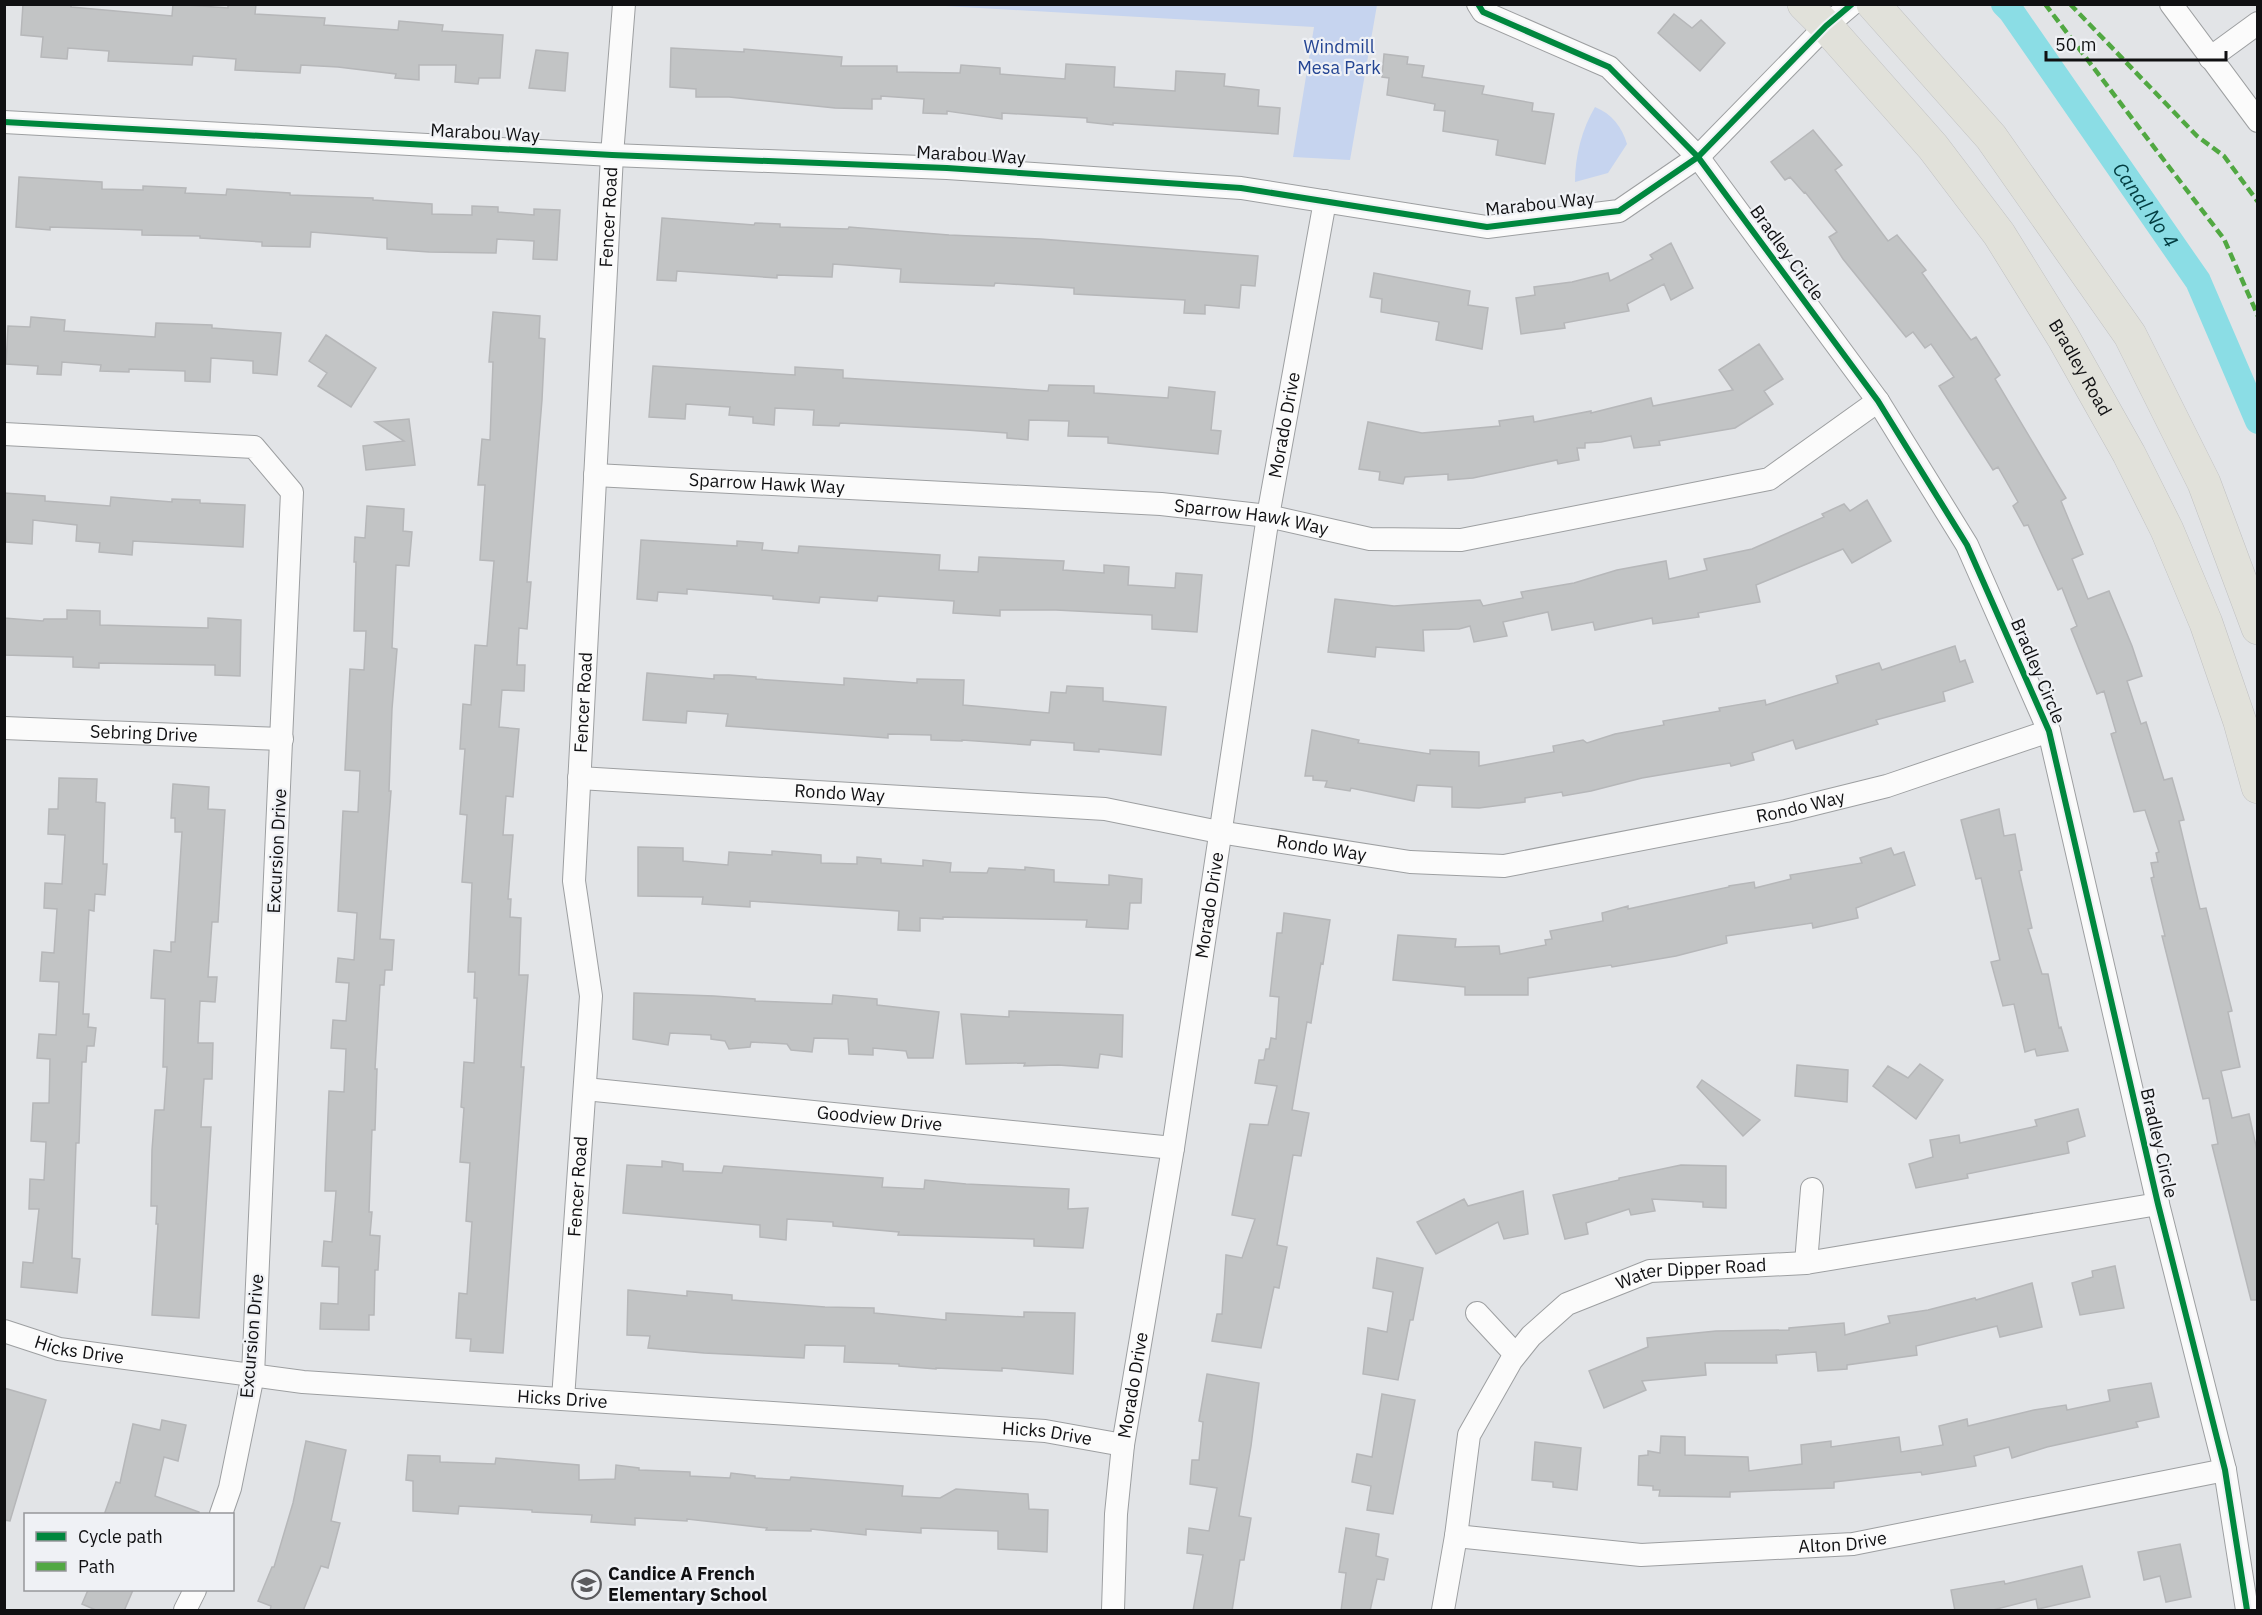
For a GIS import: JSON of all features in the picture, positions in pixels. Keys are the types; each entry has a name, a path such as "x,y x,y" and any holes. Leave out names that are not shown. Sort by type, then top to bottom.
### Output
{"main road":[{"path":"1873,4 1991,137 2130,335 2204,483 2258,628"},
{"name":"Bradley Road","path":"1815,15 1933,147 1999,234 2063,337 2129,454 2167,530 2206,623 2240,722 2258,787"}],"street":[{"name":"Fencer Road","path":"564,1399 591,996 574,881 612,155 624,4"},
{"name":"Bradley Circle","path":"1478,4 1483,12 1609,66 1698,157 1878,401 1967,545 2049,731 2158,1204 2225,1470 2247,1611"},
{"name":"Marabou Way","path":"4,122 612,155 970,169 1241,188 1487,227 1619,211 1698,157 1815,15 1852,4"},
{"path":"2172,4 2258,122"},
{"path":"2210,58 2258,23"},
{"name":"Morado Drive","path":"1113,1611 1116,1514 1123,1444 1173,1148 1268,516 1325,201"},
{"name":"Sparrow Hawk Way","path":"595,475 1161,504 1268,516 1370,539 1461,540 1769,479 1878,401"},
{"name":"Excursion Drive","path":"4,434 254,447 292,492 253,1375 230,1488 222,1513"},
{"name":"Sebring Drive","path":"4,728 282,739"},
{"name":"Rondo Way","path":"579,778 1105,809 1219,832 1410,862 1504,866 1786,811 1887,786 2049,731"},
{"name":"Goodview Drive","path":"585,1089 1173,1148"},
{"path":"1806,1263 1812,1189"},
{"name":"Water Dipper Road","path":"1443,1611 1456,1536 1469,1435 1515,1354 1531,1336 1568,1304 1650,1271 1806,1263 2158,1204"},
{"path":"1477,1313 1515,1354"},
{"name":"Hicks Drive","path":"4,1331 59,1349 303,1382 1045,1431 1123,1444"},
{"name":"Alton Drive","path":"1456,1536 1641,1555 1853,1544 2225,1470"},
{"path":"186,1611 195,1591"}],"green space":[{"name":"Windmill Mesa Park","path":"928,5 1377,5 1350,160 1293,157 1314,27"},
{"path":"1595,107 1616,122 1627,144 1608,173 1575,182 1580,143"}],"building":[{"path":"23,4 71,4 71,7 172,16 173,4 228,8 228,4 256,4 255,14 325,18 324,25 398,30 399,21 443,25 442,31 503,35 500,78 479,78 478,84 455,82 456,65 419,65 419,80 395,78 396,74 338,67 301,65 300,73 235,70 236,59 193,56 192,65 108,61 109,51 68,48 67,59 41,57 43,37 21,35"},
{"path":"1674,14 1692,28 1701,20 1725,43 1700,71 1658,33"},
{"path":"671,48 744,52 744,49 842,57 841,66 897,66 897,72 960,73 961,65 1000,68 1000,74 1065,79 1066,64 1115,67 1114,87 1175,91 1176,71 1225,74 1224,86 1259,90 1258,106 1280,108 1278,134 1113,123 1113,125 1087,122 1087,118 1002,113 1002,119 947,111 947,114 923,113 924,99 881,96 881,99 872,99 872,109 835,108 729,97 696,97 696,89 670,87"},
{"path":"536,50 568,53 565,91 529,88"},
{"path":"1384,54 1408,57 1407,64 1424,66 1422,77 1484,86 1482,94 1533,103 1532,111 1554,114 1545,164 1496,155 1498,140 1443,131 1445,111 1434,110 1435,104 1387,95 1389,78 1382,77"},
{"path":"1813,130 1842,165 1835,170 1888,241 1897,235 1926,270 1922,273 1971,340 1976,337 2000,375 1995,379 2066,498 2061,501 2083,554 2072,559 2088,599 2109,591 2132,646 2142,676 2127,681 2141,724 2146,722 2164,780 2172,778 2184,820 2179,821 2200,909 2206,908 2232,1011 2228,1012 2240,1067 2221,1071 2232,1118 2249,1114 2258,1155 2258,1300 2251,1300 2212,1145 2218,1144 2209,1098 2203,1099 2162,936 2165,936 2151,878 2154,877 2151,863 2158,862 2156,853 2159,852 2145,810 2134,812 2111,734 2116,732 2104,691 2097,694 2071,629 2077,626 2062,588 2058,590 2028,525 2024,526 2013,506 2018,502 1998,467 1993,470 1939,386 1954,377 1931,344 1925,348 1913,332 1906,337 1843,259 1829,237 1837,232 1805,192 1790,177 1785,180 1771,162"},
{"path":"19,177 102,182 102,189 143,190 143,186 186,188 185,193 226,195 227,189 290,193 290,195 373,198 373,200 432,204 432,214 472,215 472,206 498,207 498,212 534,215 534,209 560,210 557,260 533,259 534,241 497,239 496,253 429,252 387,249 387,238 311,232 310,247 262,246 262,242 200,238 200,236 142,235 142,230 50,227 50,230 16,227"},
{"path":"662,218 754,225 755,223 780,224 780,227 848,229 849,227 1041,239 1258,256 1255,286 1241,285 1239,308 1205,305 1205,314 1184,313 1185,300 1074,294 1074,288 995,283 994,286 900,282 901,269 833,264 832,277 777,275 777,278 677,271 676,281 657,280"},
{"path":"1671,243 1693,288 1671,300 1664,284 1627,304 1629,311 1564,323 1565,328 1521,334 1516,298 1535,295 1534,287 1572,282 1608,273 1610,281 1653,259 1650,255"},
{"path":"1374,273 1470,291 1468,305 1488,308 1482,349 1436,340 1439,322 1381,312 1382,299 1370,297"},
{"path":"493,312 540,316 539,338 545,339 527,582 531,582 527,629 519,628 517,665 525,665 524,691 502,690 499,727 519,729 513,797 506,796 503,835 513,835 508,899 511,899 510,917 521,918 519,975 528,975 521,1067 524,1067 503,1353 470,1351 471,1339 456,1338 459,1293 467,1294 472,1222 466,1221 470,1163 460,1162 464,1108 461,1107 464,1062 474,1063 477,998 474,998 475,972 468,972 472,883 462,882 467,815 460,814 465,749 460,749 463,704 471,705 475,645 487,646 494,561 480,560 485,485 478,485 482,439 490,440 493,362 489,362"},
{"path":"31,317 65,320 64,331 155,337 156,323 212,325 212,328 281,333 277,375 253,373 253,361 211,358 210,382 185,381 185,371 129,369 129,372 100,371 101,365 62,362 61,375 37,374 38,366 6,364 8,326 30,327"},
{"path":"326,335 376,368 351,407 318,386 327,373 309,361"},
{"path":"1759,344 1783,379 1764,391 1773,404 1735,428 1659,441 1660,445 1634,448 1631,436 1585,443 1585,448 1577,448 1579,460 1558,464 1557,460 1473,478 1448,480 1448,474 1405,477 1403,484 1379,480 1380,472 1359,469 1368,422 1422,433 1500,426 1499,421 1533,416 1534,422 1591,411 1591,413 1651,398 1653,406 1733,390 1719,370"},
{"path":"653,366 795,375 795,367 843,370 843,378 1048,391 1049,385 1094,386 1094,393 1168,398 1169,387 1215,392 1211,430 1221,431 1218,454 1108,443 1108,437 1068,436 1069,421 1029,420 1028,440 1007,438 1007,433 966,430 840,423 839,426 813,425 814,410 775,408 774,425 753,423 753,417 729,415 730,407 686,404 685,419 649,417"},
{"path":"409,419 415,465 366,470 363,446 404,441 375,422"},
{"path":"4,493 45,496 45,501 110,506 111,497 172,502 172,499 200,500 200,503 245,505 243,547 133,541 132,555 99,552 100,543 76,541 77,525 33,520 32,544 6,542"},
{"path":"1867,500 1891,541 1852,563 1843,549 1756,585 1760,602 1698,613 1699,617 1653,624 1652,618 1595,630 1593,622 1552,630 1548,612 1503,622 1507,636 1474,642 1470,626 1459,629 1423,630 1424,651 1376,647 1375,657 1328,652 1335,599 1394,606 1480,600 1483,606 1523,598 1521,592 1574,583 1617,570 1666,561 1669,579 1707,570 1704,559 1752,549 1824,517 1822,514 1844,504 1850,511"},
{"path":"367,506 404,509 403,531 412,532 409,566 396,565 392,648 397,649 392,709 389,791 391,791 380,939 394,940 392,970 385,970 384,985 380,985 375,1069 377,1069 375,1130 372,1130 369,1212 372,1212 370,1235 380,1236 378,1270 375,1270 374,1315 369,1315 369,1330 320,1329 321,1303 338,1304 339,1267 322,1266 324,1241 332,1242 336,1191 325,1191 329,1091 344,1092 346,1049 331,1048 333,1020 346,1021 349,983 336,982 338,958 354,960 357,913 338,911 343,811 358,812 360,771 345,770 350,669 364,670 366,631 354,631 356,562 354,562 355,537 365,538"},
{"path":"641,540 737,546 737,541 763,543 762,550 798,553 799,546 940,555 939,570 978,572 979,557 1064,561 1063,570 1104,573 1104,565 1129,567 1128,585 1175,588 1176,573 1202,575 1197,632 1152,629 1152,615 1056,610 1000,610 1000,616 953,613 954,601 878,596 877,601 820,597 819,603 773,599 773,596 687,589 687,594 658,592 657,601 637,599"},
{"path":"67,610 100,611 100,625 208,628 208,618 241,620 240,676 215,675 215,665 99,663 99,668 73,667 73,657 4,655 4,618 43,621 44,619 67,619"},
{"path":"1955,646 1960,662 1965,660 1973,682 1943,692 1945,701 1876,720 1878,724 1796,749 1793,740 1752,753 1754,760 1731,766 1730,763 1642,778 1591,791 1563,796 1562,792 1525,798 1525,802 1479,808 1452,807 1452,787 1417,785 1414,801 1351,788 1350,791 1325,787 1327,781 1313,780 1313,776 1305,776 1312,730 1359,740 1358,743 1430,754 1430,750 1479,752 1479,766 1554,752 1553,746 1583,740 1587,743 1615,734 1664,725 1663,721 1720,711 1719,708 1765,700 1766,705 1838,683 1836,676 1879,663 1882,670"},
{"path":"647,673 714,679 714,675 729,675 844,685 844,678 917,683 917,679 964,680 963,705 1049,713 1051,692 1066,693 1067,686 1103,688 1103,701 1166,707 1161,755 1099,749 1099,752 1074,750 1074,743 1031,740 1030,745 931,740 931,735 888,734 888,738 726,726 728,714 687,711 686,723 643,720"},
{"path":"59,778 97,779 96,802 105,803 103,864 107,864 105,895 95,894 94,911 89,910 83,1014 89,1014 88,1027 96,1028 94,1046 87,1046 86,1062 82,1062 79,1143 76,1143 72,1258 80,1259 77,1293 21,1287 23,1262 33,1263 39,1209 29,1209 30,1179 44,1180 46,1142 31,1141 33,1103 49,1103 50,1059 37,1058 39,1034 56,1035 59,982 40,981 42,952 54,953 57,909 44,908 45,883 62,884 65,835 48,834 49,809 58,809"},
{"path":"173,784 209,787 208,809 225,810 218,922 212,922 208,977 217,977 215,1002 200,1001 198,1043 213,1043 212,1079 204,1079 201,1127 211,1127 199,1318 152,1315 158,1224 156,1224 157,1206 151,1206 152,1150 155,1110 164,1110 167,1067 163,1067 165,999 151,998 154,950 171,952 171,942 175,942 182,832 175,832 175,818 171,818"},
{"path":"1999,809 2004,836 2015,834 2022,870 2019,871 2032,928 2028,929 2042,974 2048,974 2059,1028 2061,1027 2068,1051 2037,1056 2035,1049 2025,1052 2014,1004 2003,1006 1991,962 2000,960 1981,878 1976,879 1961,820"},
{"path":"638,847 683,848 683,861 728,865 729,852 772,855 772,851 821,855 821,863 857,864 857,857 881,859 881,863 923,866 923,860 951,863 950,872 987,873 989,868 1025,870 1025,867 1054,870 1054,882 1109,885 1109,875 1142,879 1141,903 1130,903 1128,929 1086,927 1087,920 943,917 943,919 920,918 920,931 898,930 899,911 750,901 750,907 702,904 703,897 638,896"},
{"path":"1891,848 1894,855 1904,852 1915,885 1856,908 1858,918 1813,928 1812,923 1726,936 1727,943 1676,956 1528,978 1528,995 1465,995 1465,987 1393,980 1398,935 1456,939 1455,947 1499,946 1500,954 1546,945 1545,940 1552,939 1550,931 1603,921 1602,913 1729,886 1754,882 1755,888 1791,879 1790,875 1862,863 1860,858"},
{"path":"1284,913 1330,920 1311,1023 1307,1022 1292,1110 1309,1113 1301,1156 1293,1155 1277,1245 1287,1247 1279,1288 1274,1287 1261,1348 1212,1341 1217,1314 1222,1314 1226,1255 1242,1258 1255,1219 1232,1215 1250,1124 1268,1125 1277,1086 1255,1083 1259,1060 1264,1060 1271,1038 1276,1039 1279,997 1270,996 1277,933 1282,933"},
{"path":"634,993 832,1004 833,995 877,999 877,1005 939,1012 933,1058 908,1058 906,1051 873,1048 873,1055 849,1054 848,1039 814,1038 812,1052 791,1050 787,1044 751,1042 750,1047 729,1049 725,1041 711,1039 711,1035 670,1033 668,1045 633,1039"},
{"path":"1009,1011 1123,1015 1122,1057 1100,1054 1098,1068 1058,1065 1024,1066 1025,1063 966,1064 961,1014 1009,1017"},
{"path":"1920,1064 1943,1080 1916,1119 1873,1086 1888,1066 1908,1078"},
{"path":"1797,1065 1848,1070 1847,1102 1795,1096"},
{"path":"1702,1080 1760,1120 1743,1136 1697,1087"},
{"path":"2078,1109 2085,1136 2067,1142 2069,1153 1967,1174 1968,1178 1916,1188 1909,1164 1933,1157 1930,1140 1959,1135 1960,1143 2037,1126 2035,1120"},
{"path":"662,1161 683,1164 683,1171 722,1173 724,1166 883,1178 882,1187 924,1189 925,1180 1069,1189 1068,1209 1088,1208 1083,1248 1034,1246 1034,1239 898,1235 899,1232 833,1226 833,1222 787,1219 786,1240 760,1237 760,1225 623,1213 627,1165 662,1167"},
{"path":"1681,1165 1726,1166 1726,1208 1703,1207 1703,1202 1652,1199 1655,1211 1631,1215 1629,1209 1586,1223 1588,1234 1565,1239 1553,1195"},
{"path":"1523,1191 1528,1234 1504,1239 1498,1222 1436,1254 1417,1222 1464,1199 1468,1206"},
{"path":"1377,1258 1423,1268 1398,1380 1363,1374 1368,1328 1387,1332 1393,1292 1373,1288"},
{"path":"2115,1266 2124,1308 2080,1315 2072,1283 2093,1277 2092,1271"},
{"path":"2032,1283 2042,1327 2000,1337 1997,1326 1916,1346 1917,1355 1847,1365 1847,1369 1818,1371 1816,1352 1776,1355 1777,1363 1705,1363 1706,1375 1642,1381 1646,1390 1604,1408 1589,1371 1648,1347 1647,1338 1716,1331 1789,1330 1789,1328 1844,1323 1845,1335 1890,1323 1888,1316 1928,1310 1975,1298 1976,1300"},
{"path":"628,1290 687,1296 687,1291 732,1295 732,1300 874,1308 874,1313 946,1320 946,1313 1024,1317 1024,1312 1075,1313 1073,1374 1002,1368 1002,1371 936,1369 899,1366 899,1364 844,1362 845,1346 805,1345 804,1358 648,1348 650,1336 627,1335"},
{"path":"1207,1374 1259,1383 1239,1516 1251,1518 1244,1560 1240,1560 1232,1611 1193,1611 1203,1555 1187,1553 1189,1528 1209,1531 1217,1488 1190,1484 1192,1460 1199,1460 1203,1422 1199,1421"},
{"path":"2151,1383 2159,1417 2136,1422 2138,1427 2047,1447 2012,1458 2009,1447 1974,1456 1976,1466 1922,1475 1921,1472 1834,1482 1834,1488 1730,1492 1730,1497 1659,1496 1660,1490 1653,1490 1653,1486 1638,1485 1639,1456 1648,1455 1648,1451 1660,1453 1661,1436 1685,1437 1685,1455 1748,1457 1749,1471 1802,1464 1801,1445 1831,1441 1831,1447 1899,1437 1901,1452 1943,1445 1939,1426 1967,1419 1968,1426 2034,1410 2066,1405 2067,1410 2110,1401 2108,1390"},
{"path":"4,1388 46,1400 10,1521 4,1520"},
{"path":"1382,1394 1415,1400 1393,1514 1367,1510 1371,1486 1352,1482 1357,1454 1372,1457"},
{"path":"162,1420 186,1425 178,1461 164,1457 155,1496 199,1513 105,1513 116,1482 120,1483 133,1424 160,1430"},
{"path":"306,1441 346,1450 331,1521 340,1523 328,1568 321,1566 303,1611 270,1611 271,1606 258,1601 272,1567 274,1567 293,1503"},
{"path":"1535,1442 1581,1448 1577,1490 1553,1487 1553,1482 1532,1480"},
{"path":"408,1455 440,1456 440,1462 495,1464 496,1458 579,1465 579,1480 615,1479 616,1465 639,1468 639,1470 690,1472 690,1476 730,1478 731,1473 755,1476 755,1478 790,1480 791,1477 903,1486 902,1496 940,1498 956,1489 1028,1494 1029,1509 1048,1510 1047,1552 998,1549 998,1531 921,1528 921,1533 866,1529 866,1535 811,1529 811,1531 766,1530 767,1528 687,1519 687,1521 635,1518 635,1525 591,1522 592,1515 459,1506 458,1514 413,1511 413,1481 406,1480"},
{"path":"1346,1528 1379,1534 1376,1556 1388,1559 1384,1580 1377,1579 1370,1611 1341,1611 1346,1573 1339,1572"},
{"path":"2180,1544 2191,1597 2166,1602 2160,1576 2144,1580 2138,1552"},
{"path":"2082,1566 2090,1597 2038,1609 2036,1599 1989,1611 1955,1611 1951,1590 2004,1581 2005,1584"},
{"path":"88,1591 133,1591 124,1611 98,1611 82,1604"}],"waterway":[{"name":"Canal No 4","path":"2004,4 2198,281 2258,421"}],"marked path":[{"path":"2045,4 2224,239 2258,316"},
{"path":"2070,4 2197,136 2224,156 2258,202"}],"cycle path":[{"path":"1478,4 1483,12 1609,67 1698,157 1878,401 1967,545 2049,731 2158,1204 2225,1470 2247,1610"},
{"path":"4,122 612,155 947,168 1241,188 1487,227 1619,211 1698,157 1826,26 1852,4"}],"place":[{"name":"Candice A French Elementary School","path":"587,1584"}]}
